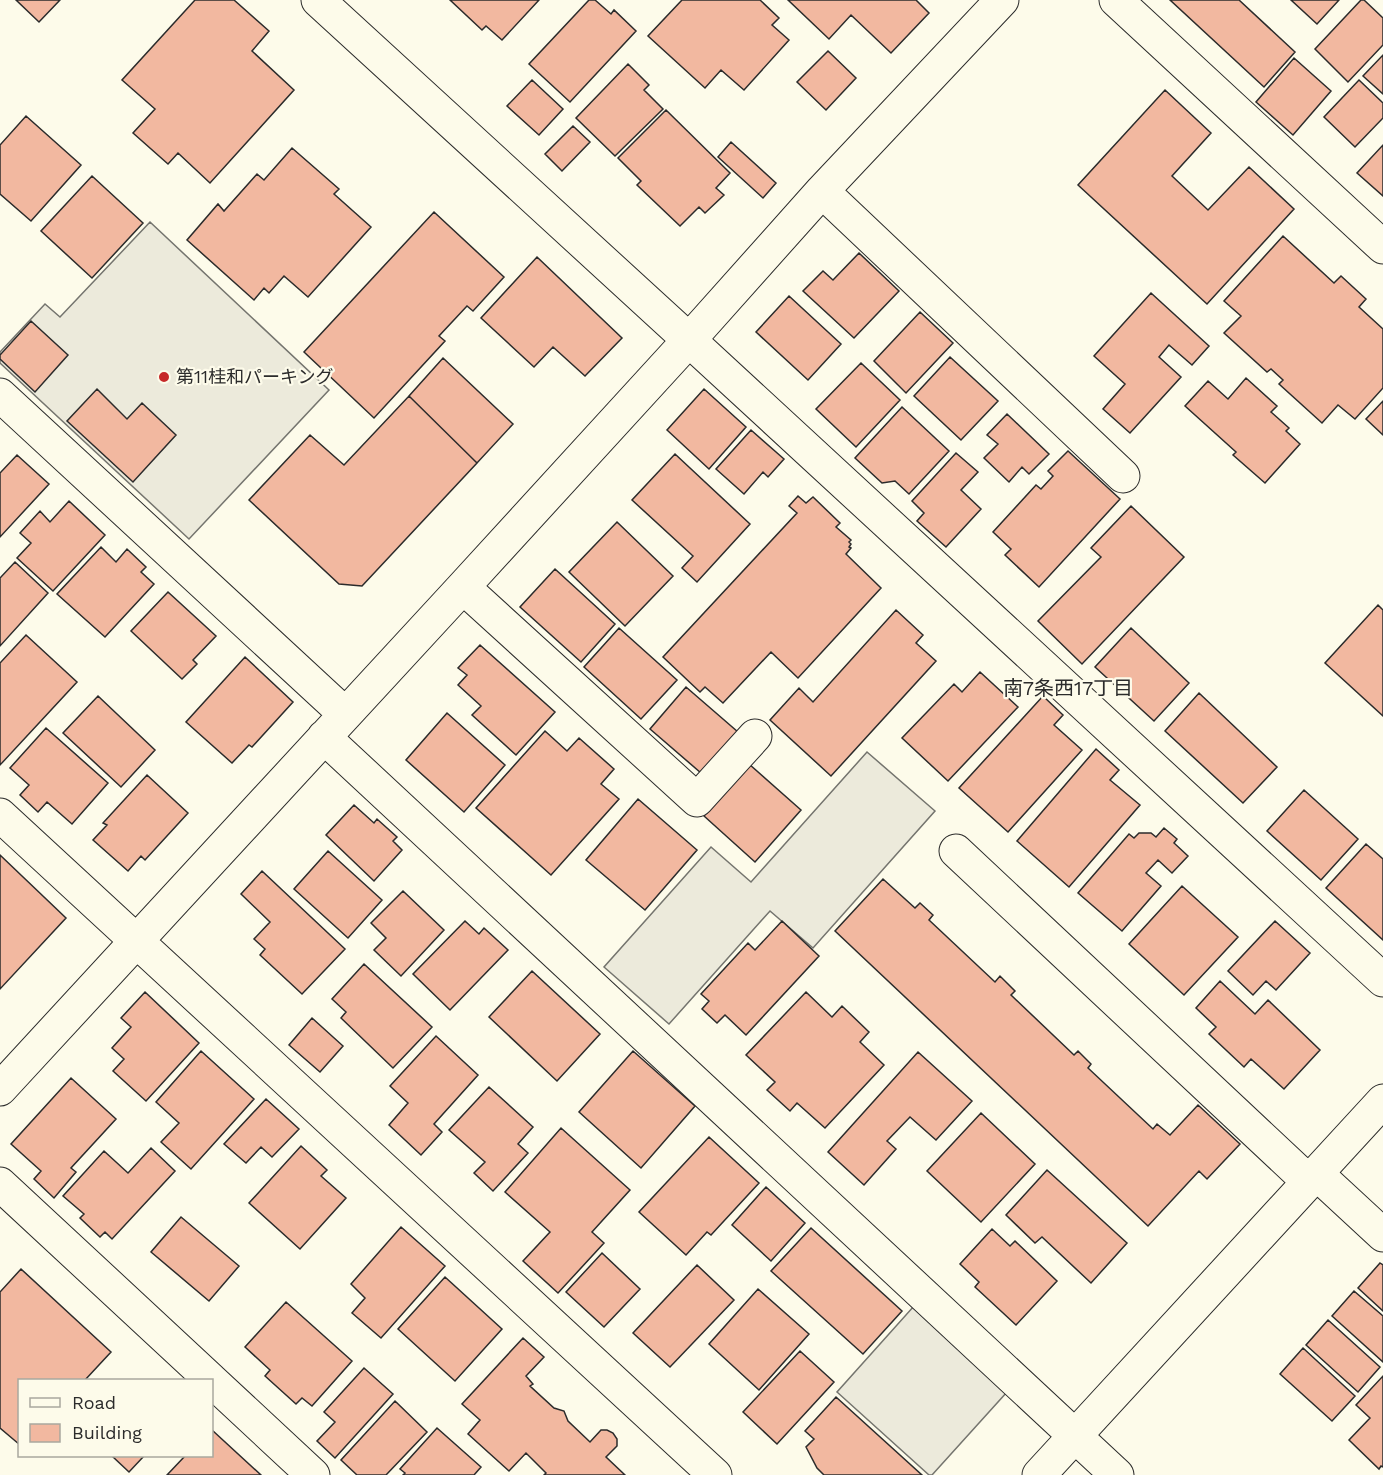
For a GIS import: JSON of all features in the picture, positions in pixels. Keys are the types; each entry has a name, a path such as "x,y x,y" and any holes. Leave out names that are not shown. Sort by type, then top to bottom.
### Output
{"street":[{"path":"318,0 1383,980"},
{"path":"0,1089 463,587 822,191 1002,0"},
{"path":"1116,0 1383,247"},
{"path":"822,191 1123,476"},
{"path":"0,395 335,725 1117,1475"},
{"path":"463,587 697,800 755,736"},
{"path":"0,815 715,1475"},
{"path":"956,851 1312,1177 1383,1235"},
{"path":"1039,1475 1383,1101"},
{"path":"0,1184 210,1379"},
{"path":"213,1382 313,1475"}],"shaded area":[{"name":"第11桂和パーキング","path":"150,222 329,390 189,539 0,363 0,352 45,304 60,317"},
{"path":"867,752 935,811 813,948 770,911 669,1024 604,967 711,847 751,882"},
{"path":"914,1306 1007,1392 932,1475 929,1475 837,1392"}],"building":[{"path":"16,0 60,0 39,22"},
{"path":"195,0 234,0 269,31 252,51 294,90 210,183 178,153 168,164 133,133 155,109 122,80"},
{"path":"450,0 539,0 502,40 486,26 482,30"},
{"path":"589,0 595,0 611,14 614,10 636,31 570,102 529,64"},
{"path":"682,0 760,0 779,18 772,25 789,40 744,90 721,70 705,88 648,36"},
{"path":"788,0 916,0 929,13 891,53 851,15 829,39"},
{"path":"1170,0 1239,0 1295,52 1264,87"},
{"path":"1291,0 1339,0 1317,24"},
{"path":"1361,0 1364,0 1383,18 1383,45 1348,82 1315,49"},
{"path":"828,51 856,78 826,110 797,82"},
{"path":"1383,55 1383,94 1363,76"},
{"path":"1294,58 1331,91 1293,135 1256,102"},
{"path":"628,64 649,85 644,90 663,109 615,156 576,118"},
{"path":"532,80 563,109 539,135 507,106"},
{"path":"1359,80 1383,103 1383,118 1355,147 1324,117"},
{"path":"1165,90 1211,133 1172,176 1208,210 1249,167 1294,209 1207,304 1078,185"},
{"path":"666,110 730,173 716,188 724,195 705,213 699,207 680,226 637,185 641,181 618,158"},
{"path":"26,116 81,165 31,221 0,194 0,145"},
{"path":"573,126 590,142 562,171 545,154"},
{"path":"731,142 776,183 763,198 718,157"},
{"path":"1383,145 1383,196 1357,173"},
{"path":"292,148 339,189 334,194 371,227 308,297 284,276 269,293 264,288 254,300 187,240 218,204 224,211 257,174 264,180"},
{"path":"92,176 143,223 92,278 41,231"},
{"path":"434,212 504,277 473,311 467,306 439,336 445,341 374,418 304,352"},
{"path":"1283,236 1334,283 1341,276 1366,299 1359,307 1383,329 1383,388 1355,419 1338,405 1322,423 1279,384 1283,380 1271,369 1267,372 1224,333 1241,316 1224,301"},
{"path":"859,253 899,291 854,338 803,291 823,271 833,280"},
{"path":"537,257 622,338 585,376 553,347 534,367 481,318"},
{"path":"1151,293 1209,346 1192,365 1169,345 1159,357 1181,377 1130,433 1103,409 1125,384 1094,356"},
{"path":"789,296 841,344 808,380 756,332"},
{"path":"920,312 953,343 906,393 874,361"},
{"path":"31,321 68,355 35,392 0,359 0,355"},
{"path":"950,357 998,401 961,440 914,396"},
{"path":"443,358 513,424 477,463 409,396"},
{"path":"861,363 900,400 856,447 816,409"},
{"path":"1246,378 1277,406 1271,412 1289,428 1286,431 1300,444 1265,483 1233,455 1236,452 1185,406 1208,381 1228,399"},
{"path":"97,389 127,419 142,403 176,435 133,482 67,421"},
{"path":"704,389 746,427 709,469 667,430"},
{"path":"409,396 477,463 362,586 339,584 249,500 310,435 344,465"},
{"path":"1383,401 1383,435 1366,419"},
{"path":"902,407 949,451 909,494 895,481 882,483 855,458"},
{"path":"1007,414 1049,454 1029,474 1022,467 1009,482 984,458 998,444 987,435"},
{"path":"751,430 784,459 768,477 763,472 744,494 716,469"},
{"path":"1068,451 1120,499 1039,587 1005,555 1011,549 993,532 1036,485 1041,489 1053,476 1048,471"},
{"path":"956,453 978,472 961,490 981,509 946,547 917,521 924,513 912,501"},
{"path":"675,454 750,524 697,582 682,568 693,556 632,500"},
{"path":"17,455 49,484 0,537 0,473"},
{"path":"798,496 806,503 813,497 840,523 836,527 851,540 849,547 851,548 846,554 881,588 798,678 771,652 723,703 705,687 700,692 663,657 797,513 789,506"},
{"path":"69,501 105,535 53,591 17,558 31,543 20,533 40,511 50,522"},
{"path":"1131,506 1184,557 1082,664 1038,621 1101,557 1091,548"},
{"path":"617,522 673,576 625,626 569,572"},
{"path":"101,547 116,562 127,549 146,567 141,572 154,584 105,637 57,594"},
{"path":"15,562 48,593 0,646 0,578"},
{"path":"555,569 615,624 581,662 520,607"},
{"path":"168,592 216,636 193,660 197,664 182,679 131,631"},
{"path":"1378,605 1383,610 1383,716 1325,663"},
{"path":"896,610 923,635 916,643 936,661 831,776 770,720 799,688 813,702"},
{"path":"619,628 677,680 641,719 584,667"},
{"path":"1131,628 1189,683 1154,721 1095,667"},
{"path":"26,635 77,682 0,765 0,663"},
{"path":"480,645 555,712 516,755 472,715 481,706 458,685 467,675 458,668"},
{"path":"245,657 293,702 252,747 249,745 232,763 186,722"},
{"path":"980,672 1018,707 948,781 902,738 954,684 962,692"},
{"path":"686,687 738,732 701,773 650,729"},
{"path":"1199,693 1277,767 1243,803 1165,731"},
{"path":"98,696 155,750 121,787 63,733"},
{"path":"1043,696 1063,715 1054,725 1082,750 1008,832 959,788"},
{"path":"447,713 505,765 464,812 406,760"},
{"path":"46,728 108,783 72,824 47,802 38,812 20,795 29,785 10,768"},
{"path":"545,731 567,751 579,738 614,769 601,784 619,799 551,875 476,808"},
{"path":"1096,749 1119,770 1110,780 1140,805 1069,887 1017,841"},
{"path":"749,764 801,810 755,862 704,816"},
{"path":"147,775 188,813 145,860 141,856 128,871 93,840 107,825 103,823"},
{"path":"1304,790 1358,839 1321,880 1267,831"},
{"path":"638,799 697,850 645,910 586,860"},
{"path":"354,805 374,823 377,819 397,837 393,841 402,850 374,881 326,835"},
{"path":"1164,828 1177,839 1174,843 1188,856 1172,873 1158,860 1146,873 1161,886 1122,931 1078,893 1129,834 1134,838 1139,833 1151,833 1156,837"},
{"path":"1366,844 1383,859 1383,940 1326,888"},
{"path":"328,851 382,900 348,938 294,889"},
{"path":"0,855 66,918 0,989"},
{"path":"262,871 345,949 302,994 260,955 265,949 254,939 270,922 241,894"},
{"path":"883,879 915,908 920,903 933,915 929,920 995,982 1000,976 1015,991 1011,995 1074,1055 1078,1051 1091,1064 1088,1068 1153,1129 1157,1124 1170,1135 1198,1105 1240,1144 1207,1179 1199,1171 1148,1226 835,931"},
{"path":"1182,886 1238,937 1184,995 1129,944"},
{"path":"403,891 444,930 401,976 374,950 386,938 371,923"},
{"path":"465,921 479,934 484,928 508,950 450,1010 413,974"},
{"path":"782,921 819,956 746,1035 725,1015 717,1023 702,1009 709,1001 701,994 748,943 755,950"},
{"path":"1275,921 1310,953 1276,990 1266,981 1253,995 1228,971"},
{"path":"364,964 432,1027 393,1068 341,1018 346,1012 332,999"},
{"path":"532,971 600,1034 557,1081 489,1017"},
{"path":"1220,981 1255,1014 1268,1000 1320,1050 1284,1089 1251,1059 1244,1067 1209,1034 1216,1027 1196,1008"},
{"path":"145,992 199,1043 146,1101 113,1071 124,1059 112,1048 131,1027 121,1018"},
{"path":"806,992 832,1017 842,1006 869,1032 860,1042 884,1065 825,1128 797,1103 790,1111 767,1090 775,1082 746,1055"},
{"path":"312,1018 343,1046 320,1072 289,1045"},
{"path":"436,1036 478,1075 434,1124 442,1132 421,1155 389,1125 408,1103 390,1086"},
{"path":"201,1051 254,1099 191,1169 161,1142 179,1123 156,1102"},
{"path":"633,1051 695,1106 641,1168 579,1112"},
{"path":"918,1052 972,1101 936,1140 910,1117 887,1141 896,1149 864,1185 828,1152"},
{"path":"71,1078 116,1119 71,1168 76,1172 54,1198 34,1179 41,1171 11,1144"},
{"path":"489,1087 533,1127 518,1144 528,1153 493,1191 474,1173 485,1162 449,1130"},
{"path":"266,1099 299,1129 272,1157 261,1147 246,1163 224,1144"},
{"path":"981,1113 1035,1164 981,1222 927,1171"},
{"path":"561,1128 630,1190 592,1232 604,1243 558,1293 523,1261 550,1232 505,1192"},
{"path":"709,1137 759,1183 711,1235 707,1232 686,1255 639,1212"},
{"path":"301,1146 327,1170 321,1176 346,1198 300,1249 249,1203"},
{"path":"151,1148 175,1171 112,1239 105,1232 100,1237 80,1218 84,1214 63,1196 104,1151 128,1173"},
{"path":"1047,1170 1127,1243 1091,1283 1042,1237 1035,1243 1006,1215"},
{"path":"766,1187 805,1223 771,1261 732,1225"},
{"path":"181,1217 239,1266 209,1301 151,1252"},
{"path":"401,1227 445,1266 381,1338 352,1313 365,1298 351,1284"},
{"path":"811,1228 902,1311 863,1354 771,1271"},
{"path":"992,1229 1010,1246 1015,1241 1057,1281 1016,1325 975,1287 979,1282 960,1264"},
{"path":"602,1253 640,1289 604,1327 566,1292"},
{"path":"1380,1263 1383,1265 1383,1311 1358,1288"},
{"path":"697,1265 734,1300 670,1367 633,1333"},
{"path":"21,1269 111,1352 86,1379 18,1379 18,1443 0,1428 0,1292"},
{"path":"445,1277 502,1329 455,1381 398,1329"},
{"path":"758,1289 809,1334 759,1390 709,1344"},
{"path":"1354,1291 1383,1316 1383,1362 1332,1316"},
{"path":"286,1302 352,1361 312,1406 302,1398 296,1404 265,1376 270,1370 245,1347"},
{"path":"1328,1320 1380,1367 1358,1392 1306,1345"},
{"path":"523,1338 544,1357 526,1376 533,1384 530,1386 554,1408 564,1411 568,1421 590,1442 601,1430 613,1433 617,1439 617,1446 606,1457 625,1475 544,1475 546,1473 526,1453 509,1471 468,1434 480,1420 462,1404"},
{"path":"1303,1348 1355,1396 1332,1421 1280,1374"},
{"path":"800,1351 834,1382 777,1444 743,1412"},
{"path":"364,1368 393,1394 335,1458 317,1441 335,1422 324,1412"},
{"path":"1383,1376 1383,1467 1379,1469 1349,1440 1370,1418 1356,1405"},
{"path":"836,1397 922,1475 824,1475 817,1468 806,1447 814,1439 805,1431"},
{"path":"395,1401 427,1432 386,1475 357,1475 341,1460"},
{"path":"437,1428 481,1467 474,1475 403,1475 405,1473 400,1469"},
{"path":"213,1431 261,1475 167,1475 184,1457 213,1457"},
{"path":"113,1457 143,1457 129,1472"}],"place":[{"name":"第11桂和パーキング","path":"164,377"}],"district":[{"name":"南7条西17丁目","path":"1068,688"}]}
